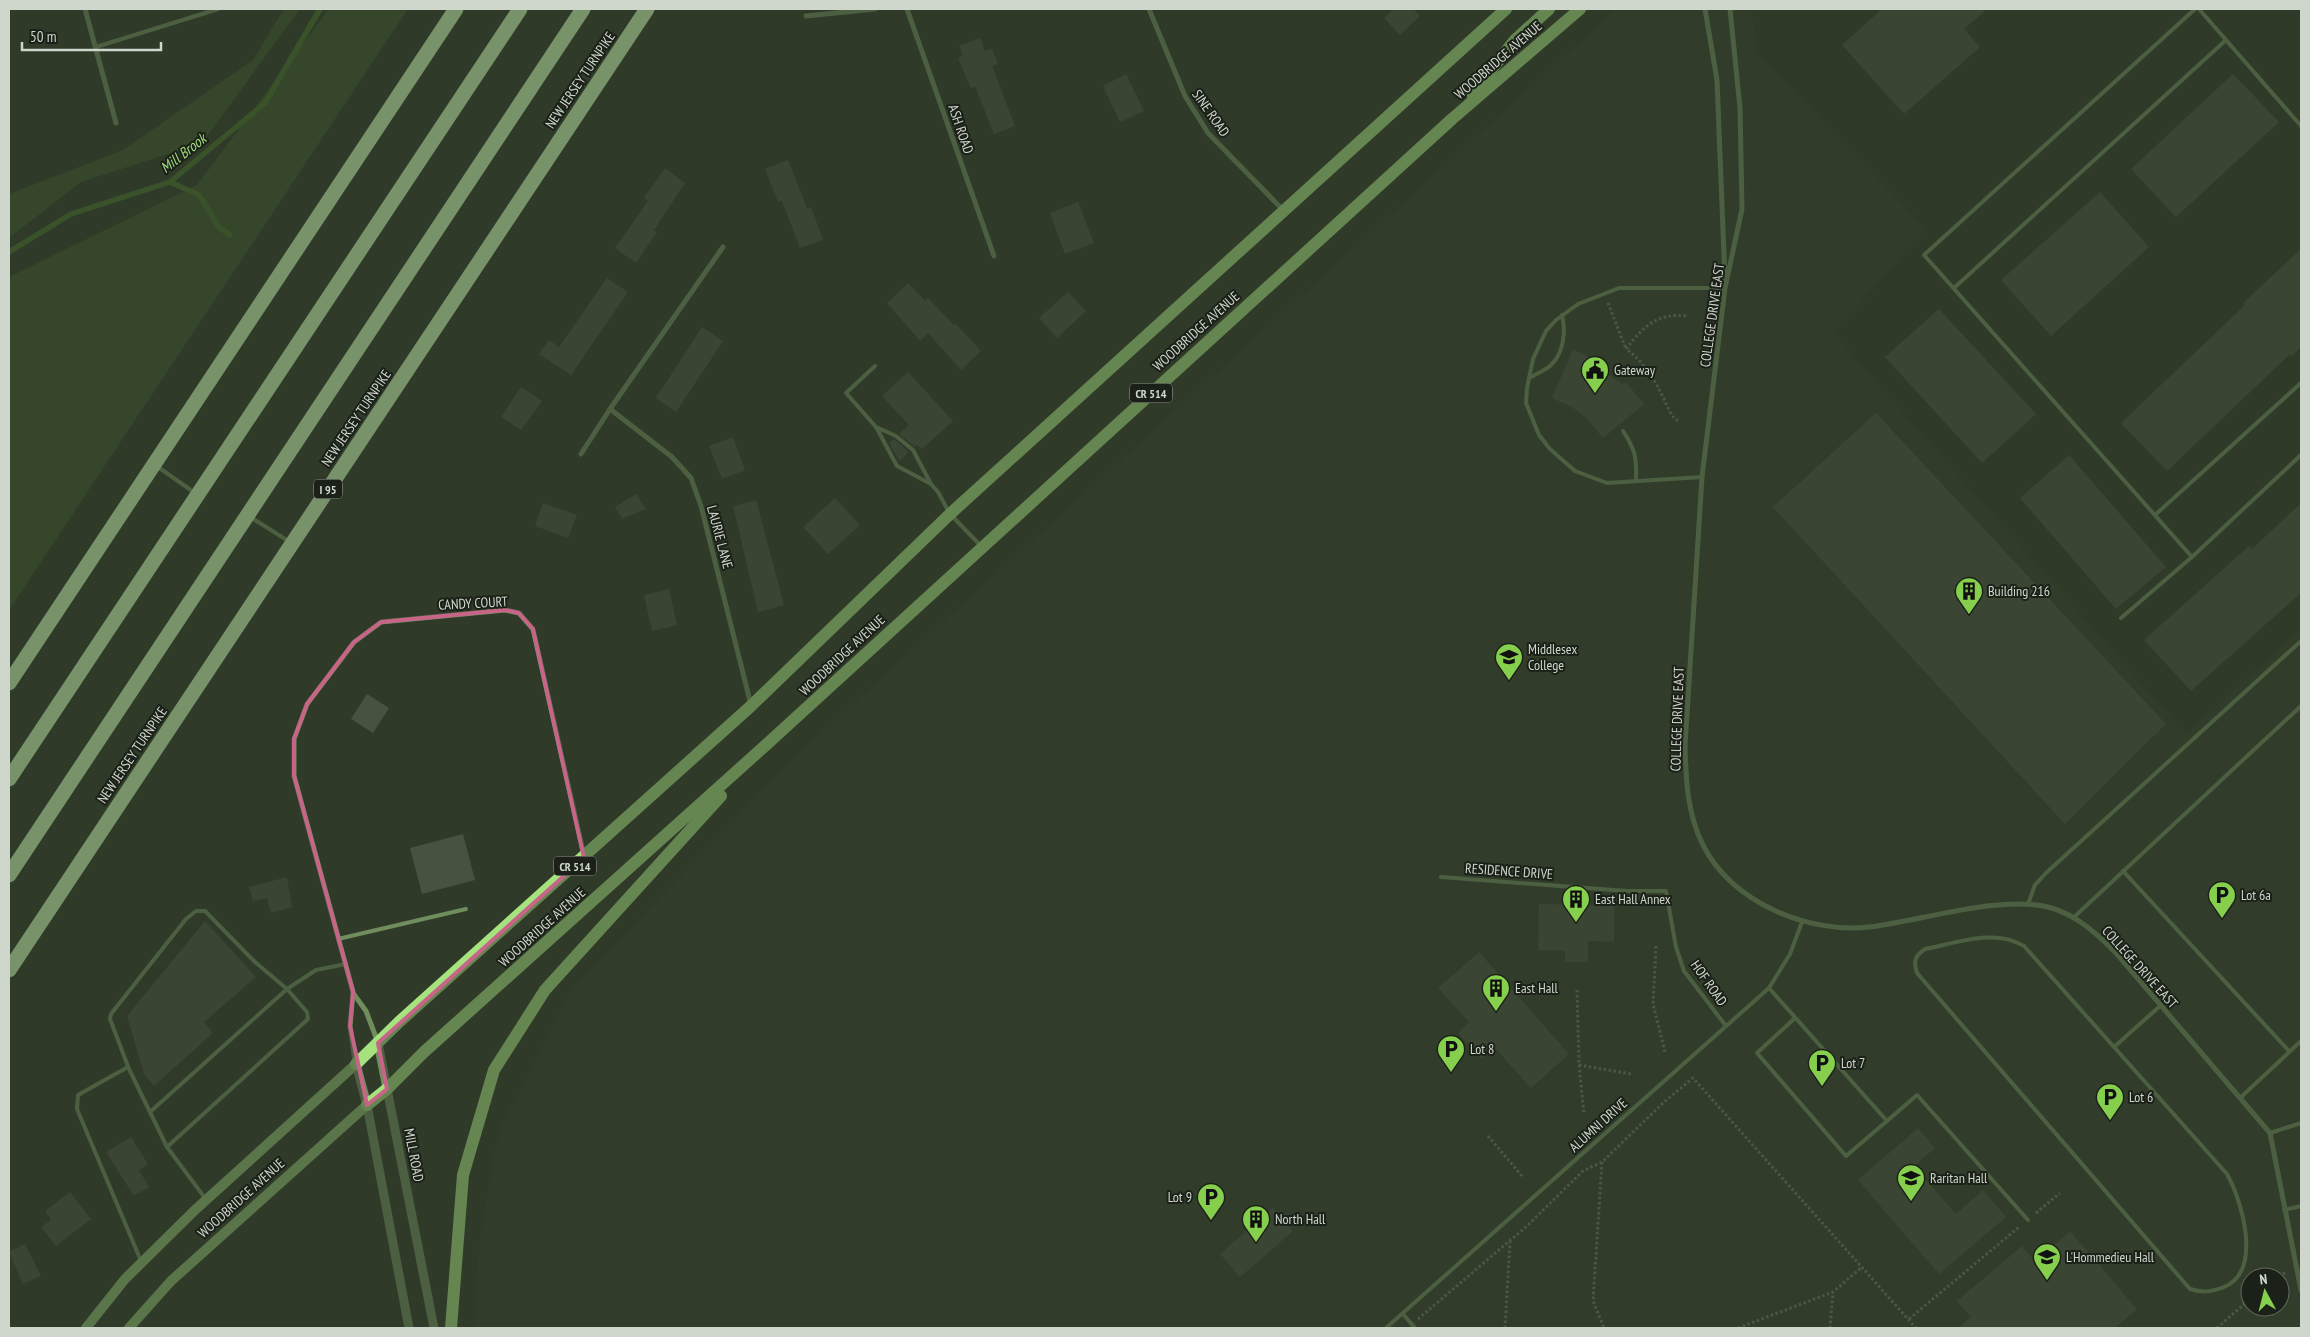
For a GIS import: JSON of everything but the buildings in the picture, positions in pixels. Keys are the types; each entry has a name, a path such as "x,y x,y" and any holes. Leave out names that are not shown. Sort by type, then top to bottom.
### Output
{"highway":[{"path":"9,683 456,9"},
{"path":"9,779 520,9"},
{"path":"9,875 583,9"},
{"name":"NEW JERSEY TURNPIKE","path":"9,970 647,9"}],"main road":[{"name":"WOODBRIDGE AVENUE","path":"86,1328 125,1279 206,1200 751,706 950,514 1506,9"},
{"path":"1452,120 1515,40 1549,9"},
{"name":"WOODBRIDGE AVENUE","path":"129,1328 171,1281 387,1089 424,1052 767,744 1452,120 1580,9"},
{"path":"451,1328 463,1175 494,1070 545,990 767,744"}],"street":[{"path":"85,9 116,123"},
{"path":"806,16 875,9"},
{"name":"ASH ROAD","path":"907,9 994,256"},
{"name":"SINE ROAD","path":"1149,9 1185,96 1208,133 1284,212"},
{"path":"1706,9 1717,80 1725,288"},
{"name":"COLLEGE DRIVE EAST","path":"1730,9 1740,108 1742,209 1725,288 1702,477 1685,746 1687,786 1694,825 1703,845 1714,864 1751,898 1802,922 1838,929 1869,927 1997,905 2028,904 2049,907 2073,918 2093,931 2116,953 2270,1133"},
{"path":"581,454 610,409 723,247"},
{"name":"LAURIE LANE","path":"610,409 672,457 690,478 701,506 751,706"},
{"name":"CANDY COURT","path":"294,739 307,704 354,642 381,622 505,610 520,613 533,629 584,858"},
{"name":"MILL ROAD","path":"294,739 294,776 353,992 350,1026 356,1064 367,1105 409,1328"},
{"name":"MILL ROAD","path":"353,992 366,1011 378,1043 434,1328"},
{"path":"2270,1133 2301,1290"}],"lane":[{"path":"96,47 218,9"},
{"path":"2192,557 1924,255 2197,9 2301,126"},
{"path":"1954,288 2226,40"},
{"path":"1702,477 1607,483 1575,471 1550,449 1539,435 1526,403 1529,378 1533,359 1546,331 1562,315 1589,298 1619,288 1725,288"},
{"path":"1529,378 1550,366 1555,360 1564,337 1562,315"},
{"path":"875,366 846,393 876,427 896,466 931,484"},
{"path":"2155,516 2301,383"},
{"path":"876,427 896,436 912,450 950,514 982,547"},
{"path":"1623,431 1634,447 1637,463 1636,480"},
{"path":"2121,618 2192,557 2301,456"},
{"path":"154,464 198,494"},
{"path":"247,515 292,544"},
{"path":"2028,904 2036,885 2046,873 2301,640"},
{"path":"2073,918 2301,706"},
{"path":"2123,871 2289,1051"},
{"name":"RESIDENCE DRIVE","path":"1441,877 1627,891 1666,891"},
{"name":"HOF ROAD","path":"1666,891 1676,947 1684,971 1726,1026"},
{"path":"338,939 466,908"},
{"path":"167,1147 308,1019 307,1012 287,988 255,962 208,912 196,911 186,919 111,1014 112,1025 128,1066 167,1147 206,1200"},
{"name":"ALUMNI DRIVE","path":"1386,1328 1769,988 1790,954 1802,922"},
{"path":"1989,937 2002,937 2016,941 2024,946 2114,1047 2227,1174 2234,1188 2244,1219 2246,1241 2244,1261 2238,1276 2228,1286 2213,1292 2201,1292 2190,1289 1916,972 1914,964 1916,955 1925,949 1989,937"},
{"path":"150,1112 287,988 316,970 346,964"},
{"path":"1769,988 1886,1121"},
{"path":"2114,1047 2160,1006"},
{"path":"1795,1018 1757,1053 1846,1156 1917,1095 2028,1220"},
{"path":"2240,1098 2301,1040"},
{"path":"128,1066 78,1095 77,1109 142,1263"},
{"path":"2270,1133 2301,1123"},
{"path":"2284,1210 2301,1206"},
{"path":"1403,1314 1415,1328"}],"path":[{"path":"1601,304 1608,303 1626,348 1641,362 1661,394 1671,416 1678,421"},
{"path":"1626,348 1636,336 1657,318 1666,315 1687,316"},
{"path":"1656,946 1653,1004 1665,1052"},
{"path":"1577,990 1579,1066 1584,1114"},
{"path":"1579,1066 1631,1074"},
{"path":"1412,1324 1510,1241 1583,1171 1602,1162 1664,1102 1693,1078 1916,1328"},
{"path":"1488,1136 1522,1176"},
{"path":"1602,1162 1593,1301 1604,1328"},
{"path":"1909,1320 2060,1193"},
{"path":"1505,1328 1510,1241"},
{"path":"1738,1328 1833,1292 1862,1267"},
{"path":"1830,1328 1833,1292"},
{"path":"2217,1328 2240,1308"}],"highlighted area":[{"path":"505,610 519,613 533,629 584,858 378,1043 387,1089 367,1105 350,1026 353,992 294,776 294,739 307,704 354,642 381,622"}],"shaded area":[{"path":"284,9 300,9 202,143 81,182 9,238 9,194 123,150 253,60"},
{"path":"329,9 408,9 9,610 9,277 197,185"},
{"name":"Middlesex College","path":"1617,9 1752,9 1757,53 1926,229 1833,333 2186,734 2301,629 2301,1328 474,1328 479,1244 499,1130 573,988 800,752"}],"waterway":[{"name":"Mill Brook","path":"9,252 71,214 170,182 265,103 320,9"},
{"path":"170,182 199,195 219,227 230,235"}],"place":[{"name":"Gateway","path":"1595,394"},
{"name":"Building 216","path":"1969,615"},
{"name":"Middlesex College","path":"1509,681"},
{"name":"Lot 6a","path":"2222,919"},
{"name":"East Hall Annex","path":"1576,923"},
{"name":"East Hall","path":"1496,1012"},
{"name":"Lot 8","path":"1451,1073"},
{"name":"Lot 7","path":"1822,1087"},
{"name":"Lot 6","path":"2110,1121"},
{"name":"Raritan Hall","path":"1911,1202"},
{"name":"Lot 9","path":"1211,1221"},
{"name":"North Hall","path":"1256,1243"},
{"name":"L'Hommedieu Hall","path":"2047,1281"}]}
